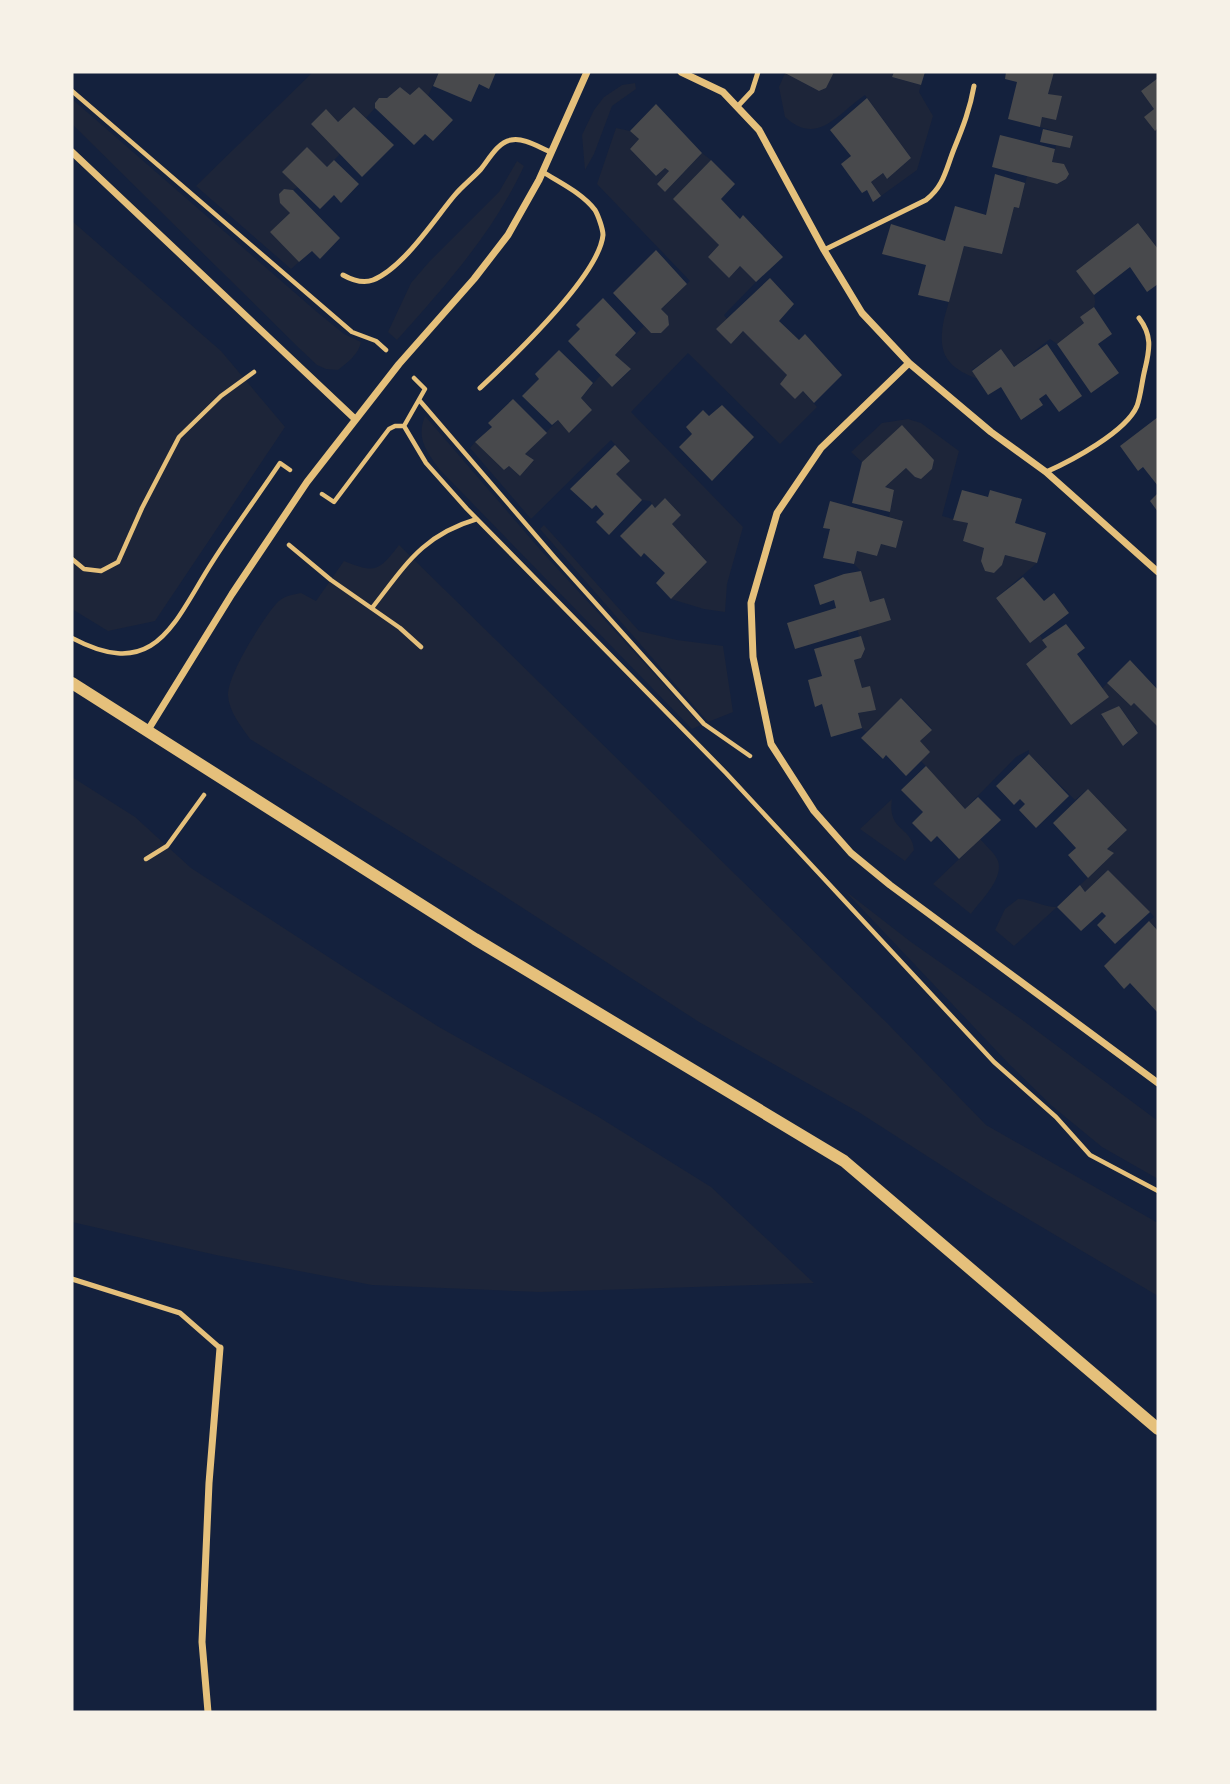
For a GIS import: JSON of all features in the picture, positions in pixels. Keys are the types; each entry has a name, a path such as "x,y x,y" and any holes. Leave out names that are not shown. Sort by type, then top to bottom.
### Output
{"street":[{"path":"148,730 195,651 273,531 355,419 508,235 542,172 587,72"},
{"path":"681,72 723,92 759,130 824,250 862,313 909,363 991,432 1046,472 1158,572"},
{"path":"72,152 355,419"},
{"path":"909,363 821,448 777,513 751,603 753,657 771,744 814,811 851,852 890,886 1158,1083"},
{"path":"72,683 475,939 844,1161 1158,1429"},
{"path":"208,1712 202,1642 209,1483 220,1348"}],"lane":[{"path":"737,107 752,91 758,72"},
{"path":"824,250 926,200 936,192 946,177 970,112 974,86"},
{"path":"343,275 364,282 386,272 408,252 498,147 509,140 522,140 551,152"},
{"path":"480,388 548,320 575,287 593,258 603,234 596,211 583,198 542,172"},
{"path":"1046,472 1088,451 1129,419 1138,405 1150,342 1147,329 1139,318"},
{"path":"72,1279 180,1313 220,1348"}],"path":[{"path":"72,92 352,332 376,341 425,389 404,426 389,429 334,502"},
{"path":"72,559 84,569 101,571 118,562 142,508 179,437 221,396 254,372"},
{"path":"420,401 555,558 704,724 750,757"},
{"path":"404,426 426,463 477,519 726,773 994,1062 1056,1117 1090,1155 1158,1191"},
{"path":"72,638 104,653 121,654 153,643 165,635 182,615 212,563 280,463"},
{"path":"372,608 411,557 426,543 446,530 477,519"},
{"path":"273,531 331,580 400,628 421,647"},
{"path":"146,859 167,846 219,775"}],"shaded area":[{"path":"313,72 439,72 428,96 419,87 410,95 400,87 387,98 379,98 366,118 354,107 338,122 326,110 311,124 340,154 327,167 307,147 283,171 298,187 293,190 284,189 280,203 290,213 271,232 299,262 291,269 196,186"},
{"path":"832,72 894,72 892,77 921,85 919,92 933,116 917,170 881,196 871,182 883,173 887,179 911,158 865,95 837,118 818,128 808,129 785,117 779,87 785,73 819,91 826,88"},
{"path":"1054,72 1158,72 1158,78 1141,91 1154,109 1145,117 1154,130 1158,128 1158,249 1138,223 1076,271 1094,295 1093,310 1083,323 1057,344 1050,339 1014,367 1001,349 972,370 978,379 958,369 946,357 942,341 944,319 964,246 1002,254 1014,207 1019,208 1027,176 1057,184 1066,179 1068,174 1064,165 1052,162 1056,145 1070,148 1073,136 1040,127 1042,117 1056,119 1062,97 1048,94"},
{"path":"635,83 636,89 612,106 585,170 582,135 594,110 604,97 622,85"},
{"path":"72,99 317,312 344,334 361,342 352,358 338,370 317,365 72,124"},
{"path":"616,128 630,131 639,139 630,149 656,176 665,168 669,171 657,184 665,192 702,153 711,160 674,199 719,245 708,257 729,278 740,266 756,282 724,315 727,319 717,329 731,344 743,331 787,375 795,399 803,391 817,407 780,444 688,353 631,412 743,527 727,584 725,612 671,599 707,562 672,524 681,515 665,498 655,508 650,501 642,500 616,474 630,461 611,440 531,519 470,448 475,442 504,470 509,466 520,476 534,460 525,454 558,420 570,433 592,410 581,398 601,375 612,387 631,370 615,355 644,326 651,333 661,333 669,325 668,316 661,309 690,281 597,184"},
{"path":"517,161 524,166 498,214 451,278 397,340 388,332 411,283 499,192"},
{"path":"72,221 221,351 285,427 155,621 108,631 72,609"},
{"path":"425,416 545,555 701,725 692,729 439,469 426,450 422,438"},
{"path":"908,419 921,423 959,451 942,516 968,523 963,541 984,548 981,561 985,571 994,573 1002,565 1005,555 1037,563 996,598 1030,642 1040,635 1047,647 1026,664 1071,724 1107,683 1131,706 1134,703 1158,727 1158,931 1149,921 1154,917 1150,912 1108,870 1085,892 1080,885 1113,854 1107,849 1127,830 1088,789 1075,800 1029,754 1029,750 1016,757 965,809 921,761 920,741 932,729 902,698 866,732 862,728 858,713 876,710 862,688 854,660 861,658 865,649 857,630 891,619 884,599 870,602 861,571 854,564 857,551 877,556 881,544 896,548 903,521 889,517 894,491 885,487 906,468 915,477 921,478 932,469 934,460 902,426 862,462 851,452 882,423","holes":["1119,706 1138,732 1124,746 1101,715"]},
{"path":"544,525 639,631 677,640 723,646 733,712 708,722 540,529"},
{"path":"399,545 887,1023 986,1125 1158,1223 1158,1296 986,1194 860,1113 699,1022 495,890 250,739 233,713 228,695 229,686 239,661 276,604 287,596 301,593 316,601 344,561 363,568 376,568"},
{"path":"72,777 135,817 191,868 353,973 439,1027 597,1116 711,1187 814,1283 540,1292 372,1285 216,1255 72,1222"},
{"path":"892,799 893,818 909,837 914,850 905,861 860,829"},
{"path":"980,839 995,855 999,868 994,882 971,914 933,884"},
{"path":"844,890 911,942 1021,1019 1158,1121 1158,1179 1102,1147 1052,1106"},
{"path":"1018,899 1057,907 1014,946 995,930 1005,909"}],"building":[{"path":"439,72 496,72 489,89 479,84 471,102 433,86"},
{"path":"783,72 833,74 826,88 819,91"},
{"path":"894,72 925,72 921,85 892,77"},
{"path":"1006,72 1054,72 1048,94 1062,96 1056,120 1042,117 1040,127 1008,119 1017,82 1005,79"},
{"path":"1158,78 1158,128 1155,131 1144,117 1154,109 1141,91"},
{"path":"400,87 410,95 419,87 453,120 433,141 425,134 414,145 375,108 379,98 387,98"},
{"path":"867,98 911,158 887,179 883,173 871,182 881,196 873,202 867,190 862,193 841,164 851,156 830,130"},
{"path":"656,104 702,153 665,192 657,184 669,171 665,168 656,176 630,149 639,139 630,131"},
{"path":"354,107 394,145 362,177 311,124 326,109 338,122"},
{"path":"1043,129 1073,136 1070,148 1040,142"},
{"path":"1000,135 1055,149 1052,162 1064,164 1069,174 1066,179 1057,184 992,167"},
{"path":"307,147 327,167 334,160 359,184 341,203 334,195 320,209 282,172"},
{"path":"711,160 735,184 721,199 740,219 743,215 783,257 756,282 740,266 729,278 708,257 719,245 673,199"},
{"path":"995,174 1025,183 1019,208 1014,207 1002,254 964,246 949,302 918,295 926,265 882,254 891,224 945,241 955,206 986,215"},
{"path":"284,189 293,190 340,238 320,259 312,251 299,262 270,232 290,213 280,203 279,194"},
{"path":"1138,223 1158,249 1158,284 1147,292 1130,267 1094,295 1076,271"},
{"path":"656,250 687,284 661,309 668,316 669,325 661,333 651,333 613,293"},
{"path":"770,278 794,304 779,321 799,340 805,334 842,375 814,403 803,391 795,399 780,384 787,375 743,331 731,344 716,329"},
{"path":"603,298 636,333 615,355 631,369 612,387 568,341 580,329 576,325"},
{"path":"1094,307 1112,334 1098,344 1119,373 1091,393 1057,344 1084,323 1080,317"},
{"path":"1047,344 1082,396 1059,412 1046,394 1039,399 1043,405 1021,420 1001,387 988,395 972,371 1001,349 1014,367"},
{"path":"559,350 593,383 581,398 592,410 569,433 558,420 552,425 522,396 539,379 535,374"},
{"path":"513,399 547,433 525,454 534,460 520,476 509,466 504,470 475,442 492,427 488,423"},
{"path":"722,405 754,437 712,481 679,447 692,434 686,427 703,410 709,416"},
{"path":"1158,417 1158,486 1143,467 1138,471 1120,446"},
{"path":"902,425 934,460 932,469 921,479 906,468 885,487 894,490 890,512 852,503 862,462"},
{"path":"615,445 630,461 616,474 642,500 609,535 596,522 604,514 596,505 592,509 570,489"},
{"path":"962,490 988,497 990,490 1022,499 1015,523 1046,533 1037,563 1005,555 1002,565 994,573 985,571 981,561 984,548 963,541 968,523 953,520"},
{"path":"1158,493 1158,512 1150,501"},
{"path":"665,498 681,515 672,524 707,562 671,599 656,583 665,573 644,553 641,557 620,536 652,504 655,508"},
{"path":"830,501 903,521 896,548 881,544 877,556 857,551 854,564 823,558 830,529 823,528"},
{"path":"861,571 870,602 884,598 891,620 795,649 787,623 836,608 834,600 820,605 814,585"},
{"path":"1023,577 1044,601 1054,593 1069,613 1030,643 996,598"},
{"path":"1066,624 1085,648 1077,654 1109,697 1071,725 1026,664 1047,647 1042,640"},
{"path":"861,636 865,649 861,658 854,660 862,688 870,686 876,710 858,713 862,728 831,737 822,704 815,707 808,680 822,676 814,649"},
{"path":"1130,660 1158,690 1158,727 1134,703 1131,706 1107,683"},
{"path":"901,698 932,730 920,741 930,752 906,776 886,755 883,759 861,738"},
{"path":"1119,706 1138,733 1123,746 1101,714"},
{"path":"1029,754 1069,796 1036,828 1019,810 1025,804 1020,799 1014,805 996,786"},
{"path":"926,766 965,809 978,797 1001,820 959,859 937,836 931,842 912,823 923,812 901,790"},
{"path":"1088,789 1127,830 1107,849 1114,853 1088,878 1068,855 1076,848 1053,823"},
{"path":"1108,870 1150,912 1115,944 1097,925 1106,916 1102,912 1081,931 1057,907 1080,885 1085,892"},
{"path":"1149,921 1158,931 1158,1013 1130,983 1124,989 1104,966"}]}
